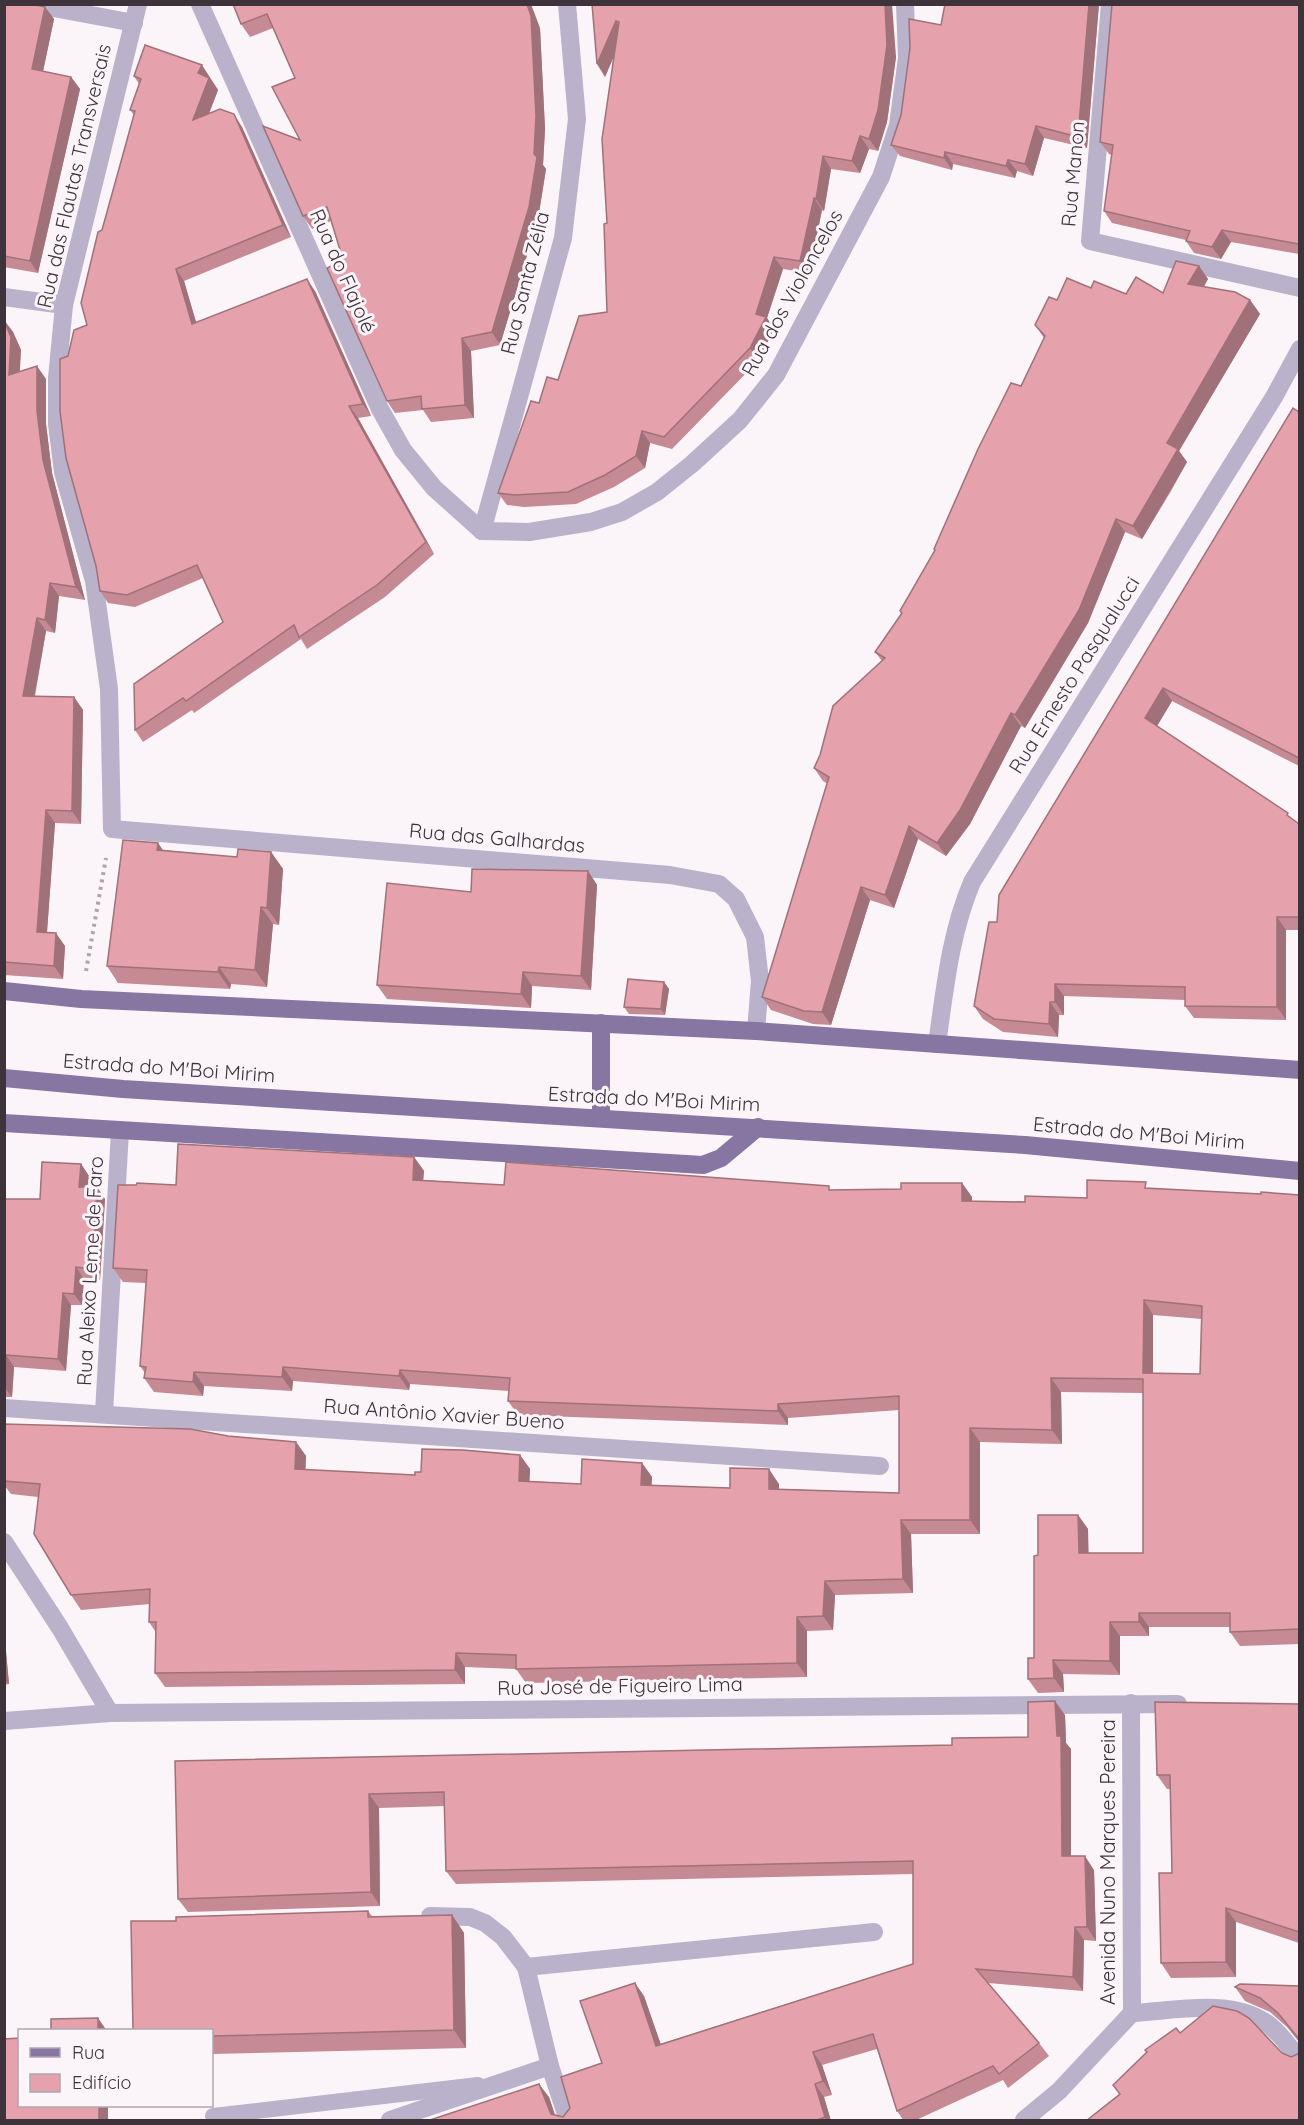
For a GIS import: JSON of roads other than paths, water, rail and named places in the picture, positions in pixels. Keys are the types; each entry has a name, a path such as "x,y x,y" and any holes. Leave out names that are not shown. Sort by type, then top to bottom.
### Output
{"main road":[{"path":"4,991 81,999 756,1031 1299,1070"},
{"path":"601,1023 601,1118"},
{"name":"Estrada do M'Boi Mirim","path":"4,1078 123,1089 1025,1145 1299,1171"},
{"path":"4,1123 703,1165 721,1158 758,1127"}],"street":[{"path":"32,4 134,23"},
{"name":"Rua das Flautas Transversais","path":"112,829 109,689 94,581 63,472 57,424 57,378 64,305 138,4"},
{"name":"Rua do Flajolé","path":"200,4 380,409 403,450 434,488 482,531"},
{"name":"Rua Santa Zélia","path":"482,531 563,238 577,119 567,4"},
{"name":"Rua dos Violoncelos","path":"482,531 529,532 591,522 622,512 657,492 740,420 776,375 881,177 898,125 906,69 905,4"},
{"name":"Rua Manon","path":"1110,4 1090,241 1299,288"},
{"path":"4,297 64,305"},
{"name":"Rua Ernesto Pasqualucci","path":"937,1044 950,954 960,909 972,882 1274,397 1299,349"},
{"name":"Rua das Galhardas","path":"112,829 670,875 719,884 736,899 755,937 760,981 756,1031"},
{"name":"Rua Aleixo Leme de Faro","path":"104,1413 120,1131"},
{"name":"Rua Antônio Xavier Bueno","path":"4,1408 880,1466"},
{"path":"4,1542 60,1628 110,1713"},
{"name":"Avenida Nuno Marques Pereira","path":"1024,2121 1059,2091 1132,2013 1131,1703"},
{"name":"Rua José de Figueiro Lima","path":"4,1721 110,1713 1198,1704"},
{"path":"415,1916 450,1915 470,1917 485,1923 503,1937 526,1966 550,2066 568,2121"},
{"path":"526,1966 874,1932"},
{"path":"1132,2013 1217,2009 1244,2011 1265,2022 1277,2032 1299,2060"},
{"path":"390,2121 550,2066"}],"lane":[{"path":"213,2116 502,2083"}]}
